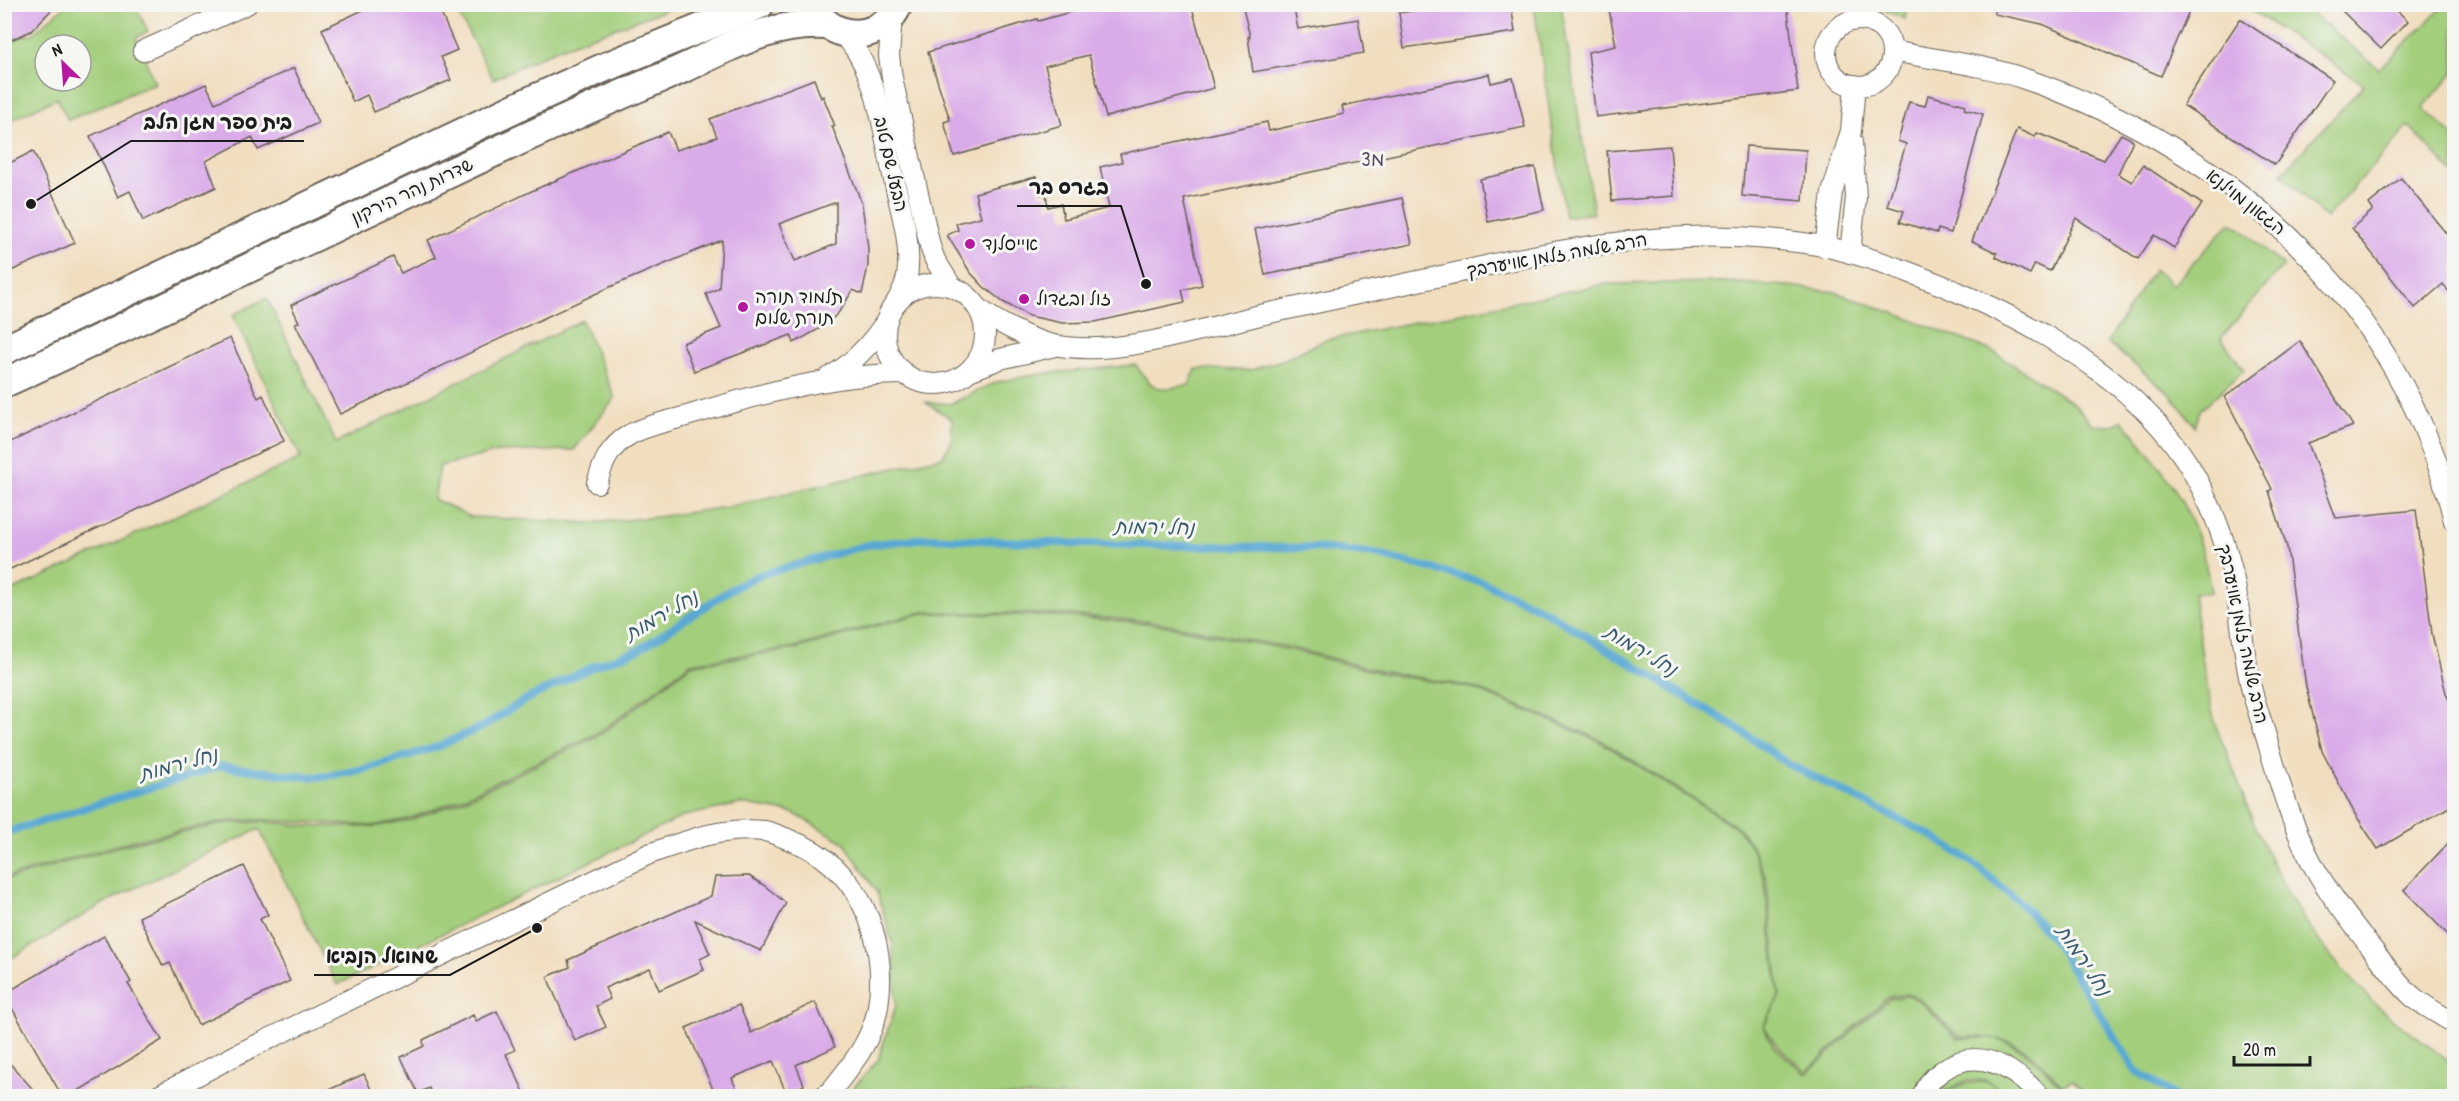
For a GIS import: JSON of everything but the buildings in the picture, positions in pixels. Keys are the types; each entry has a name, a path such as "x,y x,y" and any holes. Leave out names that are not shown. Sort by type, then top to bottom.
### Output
{"main road":[{"name":"שדרות נהר הירקון","path":"4,350 603,68 760,4"},
{"name":"שדרות נהר הירקון","path":"4,383 518,141 735,43 770,30 827,20 854,34 868,32 881,26 895,10"}],"street":[{"path":"143,51 247,4"},
{"name":"הבעל שם טוב","path":"895,10 889,56 896,96 930,246 935,260 952,287"},
{"name":"הבעל שם טוב","path":"827,20 860,59 877,103 905,230 908,274 905,286 892,310"},
{"path":"1850,21 1870,21 1886,33 1892,51 1891,63 1881,77 1872,83 1855,85 1836,76 1828,63 1828,42 1837,29 1850,21"},
{"name":"הגאון מוילנא","path":"1892,51 2012,75 2080,99 2160,139 2235,191 2274,222 2328,274 2354,306 2383,349 2420,417 2437,458 2454,521"},
{"path":"1850,253 1856,197 1851,131 1855,85"},
{"path":"1825,247 1832,193 1851,131"},
{"name":"הרב שלמה זלמן אויערבך","path":"1055,346 1110,346 1168,338 1263,314 1508,261 1636,240 1693,236 1825,247 1850,253 1969,297 2032,327 2089,364 2125,392 2166,434 2188,464 2220,529 2231,567 2252,691 2279,784 2294,826 2313,866 2338,906 2410,994 2454,1023"},
{"path":"820,383 836,374 876,338 892,310 907,294 922,287 937,285 952,287 966,295 976,306 1000,324 1055,346"},
{"path":"968,371 979,358 985,336 983,321 976,306"},
{"path":"892,310 885,332 887,348 894,363 905,374 925,383 941,384 1000,359 1055,346"},
{"path":"597,483 605,459 611,450 629,435 657,424 719,406 820,383 861,375 905,374"},
{"path":"158,1096 238,1054 649,854 711,832 765,831 810,847 845,877 869,915 880,960 878,1007 862,1052 830,1092 824,1096"},
{"path":"1922,1096 1934,1077 1950,1065 1970,1059 1993,1061 2016,1073 2040,1096"}],"green space":[{"path":"66,5 135,5 148,31 136,38 155,83 68,120 57,98 5,123 4,44 28,34 30,36 33,33 33,93 93,93 93,33 33,33"},
{"path":"454,5 679,5 557,49 493,79"},
{"path":"1534,5 1561,5 1594,213 1565,217"},
{"path":"1873,5 1907,5 1905,19"},
{"path":"2243,5 2302,5 2379,69 2445,5 2454,5 2454,72 2423,108 2454,136 2454,174 2409,126 2326,218 2281,174 2364,85"},
{"path":"2230,223 2240,228 2283,266 2221,338 2244,370 2200,410 2195,426 2171,395 2107,342 2154,269 2173,285"},
{"path":"1723,282 1789,286 1835,292 1992,351 2073,403 2093,425 2112,426 2122,420 2155,460 2180,499 2199,542 2211,592 2193,594 2213,713 2217,729 2258,834 2272,864 2305,920 2345,972 2388,1015 2454,1064 2454,1096 2088,1096 2072,1080 2062,1086 2039,1061 2018,1046 1993,1038 1959,1037 1919,998 1906,994 1888,997 1806,1072 1776,1045 1764,1026 1780,997 1766,878 1751,844 1738,827 1599,739 1473,687 1381,671 1292,648 1157,622 1058,614 922,612 795,647 691,663 600,732 460,799 411,818 372,826 266,820 227,821 131,841 5,878 5,594 301,458 233,315 267,298 336,443 582,320 615,398 574,450 498,452 440,466 434,499 471,517 590,523 657,517 727,507 942,457 951,443 952,419 925,402 950,404 997,382 1039,374 1136,365 1153,385 1170,388 1189,385 1196,369 1251,370 1285,359 1325,340 1605,284"},
{"path":"922,613 1058,616 1157,624 1291,650 1381,673 1472,688 1599,741 1737,828 1750,845 1764,878 1779,997 1763,1026 1774,1047 1806,1074 1889,999 1906,996 1919,1000 1958,1039 1991,1038 2022,1050 2062,1088 2055,1096 2012,1096 1986,1080 1965,1081 1943,1092 1940,1096 846,1096 878,1060 896,1005 893,945 877,892 844,842 793,813 741,804 684,816 337,985 259,829 106,902 5,962 5,880 131,843 227,823 266,822 310,826 372,827 411,820 461,801 601,734 691,665 795,649"},
{"path":"1986,1081 2010,1096 1942,1096 1956,1087"}],"waterway":[{"name":"נחל ירמות","path":"4,833 221,766 296,776 323,777 365,769 437,747 484,726 525,700 594,666 638,650 730,590 759,575 867,545 927,538 1082,544 1317,548 1375,554 1482,582 1545,611 1737,728 1788,764 1932,836 1973,863 2018,901 2052,937 2135,1070 2175,1096"}],"place":[{"name":"בית ספר מגן הלב","path":"31,204"},
{"name":"אייסלנד","path":"970,244"},
{"name":"בגרס בר","path":"1146,284"},
{"name":"זול ובגדול","path":"1024,299"},
{"name":"תלמוד תורה תורת שלום","path":"743,307"},
{"name":"שמואל הנביא","path":"537,928"}],"district":[{"name":"מ3","path":"1373,159"}]}
